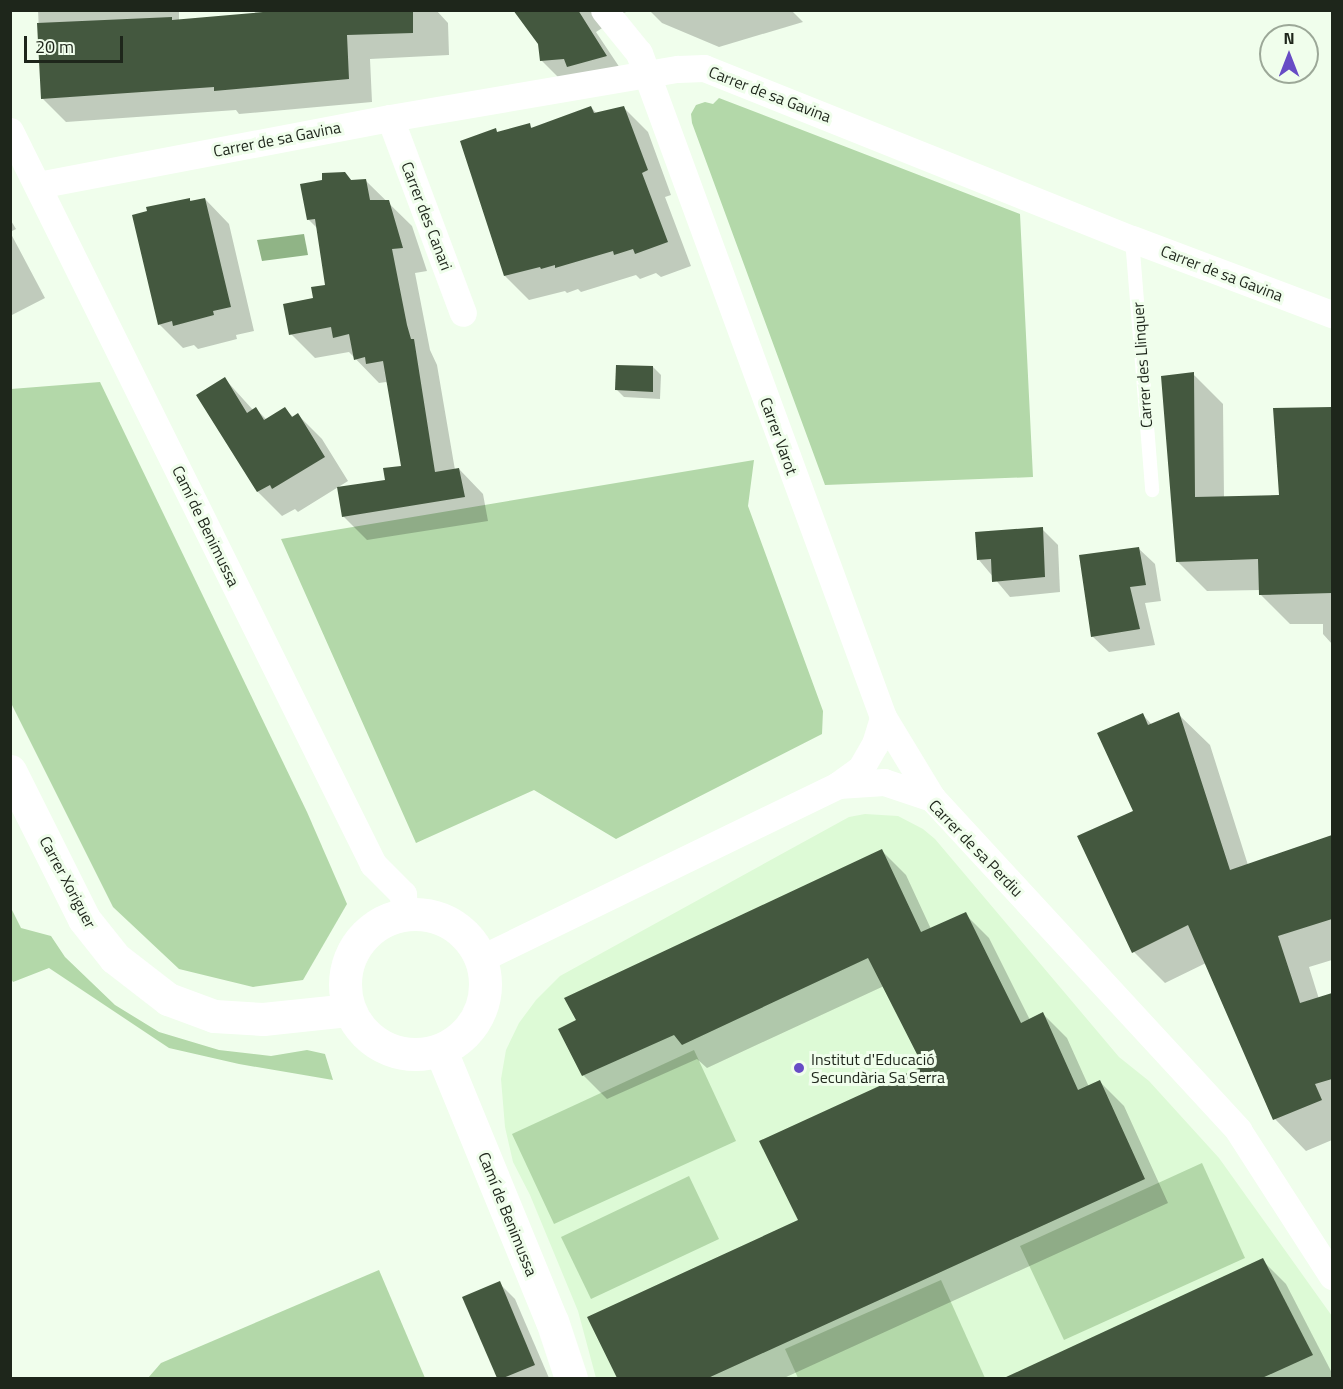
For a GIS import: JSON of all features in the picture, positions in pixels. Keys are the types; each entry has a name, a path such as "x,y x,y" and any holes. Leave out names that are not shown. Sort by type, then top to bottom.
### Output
{"street":[{"name":"Carrer Varot","path":"604,10 639,53 883,717 932,798"},
{"name":"Carrer de sa Gavina","path":"38,185 390,118 646,75 704,68 724,74 1132,239 1332,314"},
{"name":"Carrer des Canari","path":"390,118 463,313"},
{"name":"Camí de Benimussa","path":"10,131 373,864 403,894 404,913"},
{"path":"838,786 861,768 875,744 883,717"},
{"name":"Carrer Xoriguer","path":"10,771 84,919 115,958 168,999 214,1016 263,1019 348,1010"},
{"name":"Carrer de sa Perdiu","path":"482,958 838,786 884,782 932,798 1238,1130 1332,1276"},
{"path":"404,913 436,916 464,932 482,958 486,994 479,1011 471,1028 441,1051 404,1055 370,1040 348,1010 344,978 353,948 375,925 404,913"},
{"name":"Camí de Benimussa","path":"441,1051 552,1321 571,1378"}],"lane":[{"name":"Carrer des Llinquer","path":"1132,239 1152,490"}],"shaded area":[{"path":"719,98 1020,214 1033,477 825,485 692,123 691,114 696,105 705,102 713,104"},
{"path":"304,234 308,255 262,261 257,240"},
{"path":"100,382 307,812 347,904 303,980 253,987 179,969 113,907 11,703 11,389"},
{"path":"754,460 748,506 823,711 822,734 616,839 534,790 416,843 281,539"},
{"path":"865,814 898,816 923,829 935,839 1119,1057 1149,1081 1219,1158 1332,1316 1331,1378 596,1378 578,1311 530,1195 513,1162 505,1127 501,1079 506,1050 519,1023 536,1000 560,976 849,817"},
{"path":"11,908 21,928 51,936 65,957 115,1005 159,1032 219,1050 271,1056 307,1050 325,1054 333,1080 239,1064 169,1048 49,968 13,982 10,977"},
{"path":"694,1050 736,1141 554,1224 512,1134"},
{"path":"1202,1163 1245,1258 1064,1340 1020,1246"},
{"path":"689,1176 719,1239 591,1299 561,1237"},
{"path":"379,1270 425,1378 148,1378 161,1363"},
{"path":"941,1280 985,1378 798,1378 785,1349"}],"building":[{"path":"287,10 413,10 413,33 347,35 349,79 214,91 214,87 41,99 37,23 172,17 172,20"},
{"path":"513,10 578,10 607,56 567,67 564,59 540,61 538,44"},
{"path":"591,106 594,113 624,106 648,170 642,173 668,242 635,254 633,249 614,255 613,251 555,268 555,265 541,269 540,267 504,276 460,141 496,128 497,132 530,123 531,128"},
{"path":"345,172 351,180 366,179 370,200 389,200 403,248 392,249 407,325 411,339 414,339 435,472 459,468 465,497 342,517 337,487 385,480 383,468 401,466 383,361 366,364 365,357 354,360 349,334 333,338 331,327 289,335 283,304 313,298 311,287 325,285 315,219 307,220 300,184 322,180 322,173"},
{"path":"190,198 190,201 205,198 231,307 213,311 214,315 173,326 172,321 158,325 132,215 147,211 146,207"},
{"path":"616,365 653,366 653,392 615,390"},
{"path":"1194,372 1195,497 1279,495 1273,408 1332,407 1332,593 1259,595 1258,559 1176,562 1161,376"},
{"path":"225,377 247,413 256,407 264,420 285,407 292,417 298,413 325,457 272,489 270,485 257,492 196,395"},
{"path":"1043,527 1045,577 992,582 991,559 977,560 975,532"},
{"path":"1139,547 1146,585 1130,587 1140,629 1091,637 1079,555"},
{"path":"1179,712 1230,870 1332,835 1332,919 1278,936 1300,1003 1332,993 1332,1079 1315,1084 1322,1100 1273,1120 1188,925 1132,953 1077,836 1133,811 1097,733 1143,713 1148,725"},
{"path":"882,849 921,932 966,912 1021,1023 1043,1012 1078,1090 1100,1080 1145,1179 708,1378 617,1378 587,1317 798,1220 759,1141 923,1066 868,958 682,1045 674,1035 582,1076 558,1029 576,1020 564,998"},
{"path":"1263,1258 1313,1355 1262,1378 1004,1378"},
{"path":"500,1281 535,1365 503,1378 497,1378 462,1297"}],"place":[{"name":"Institut d'Educació Secundària Sa Serra","path":"799,1068"}]}
